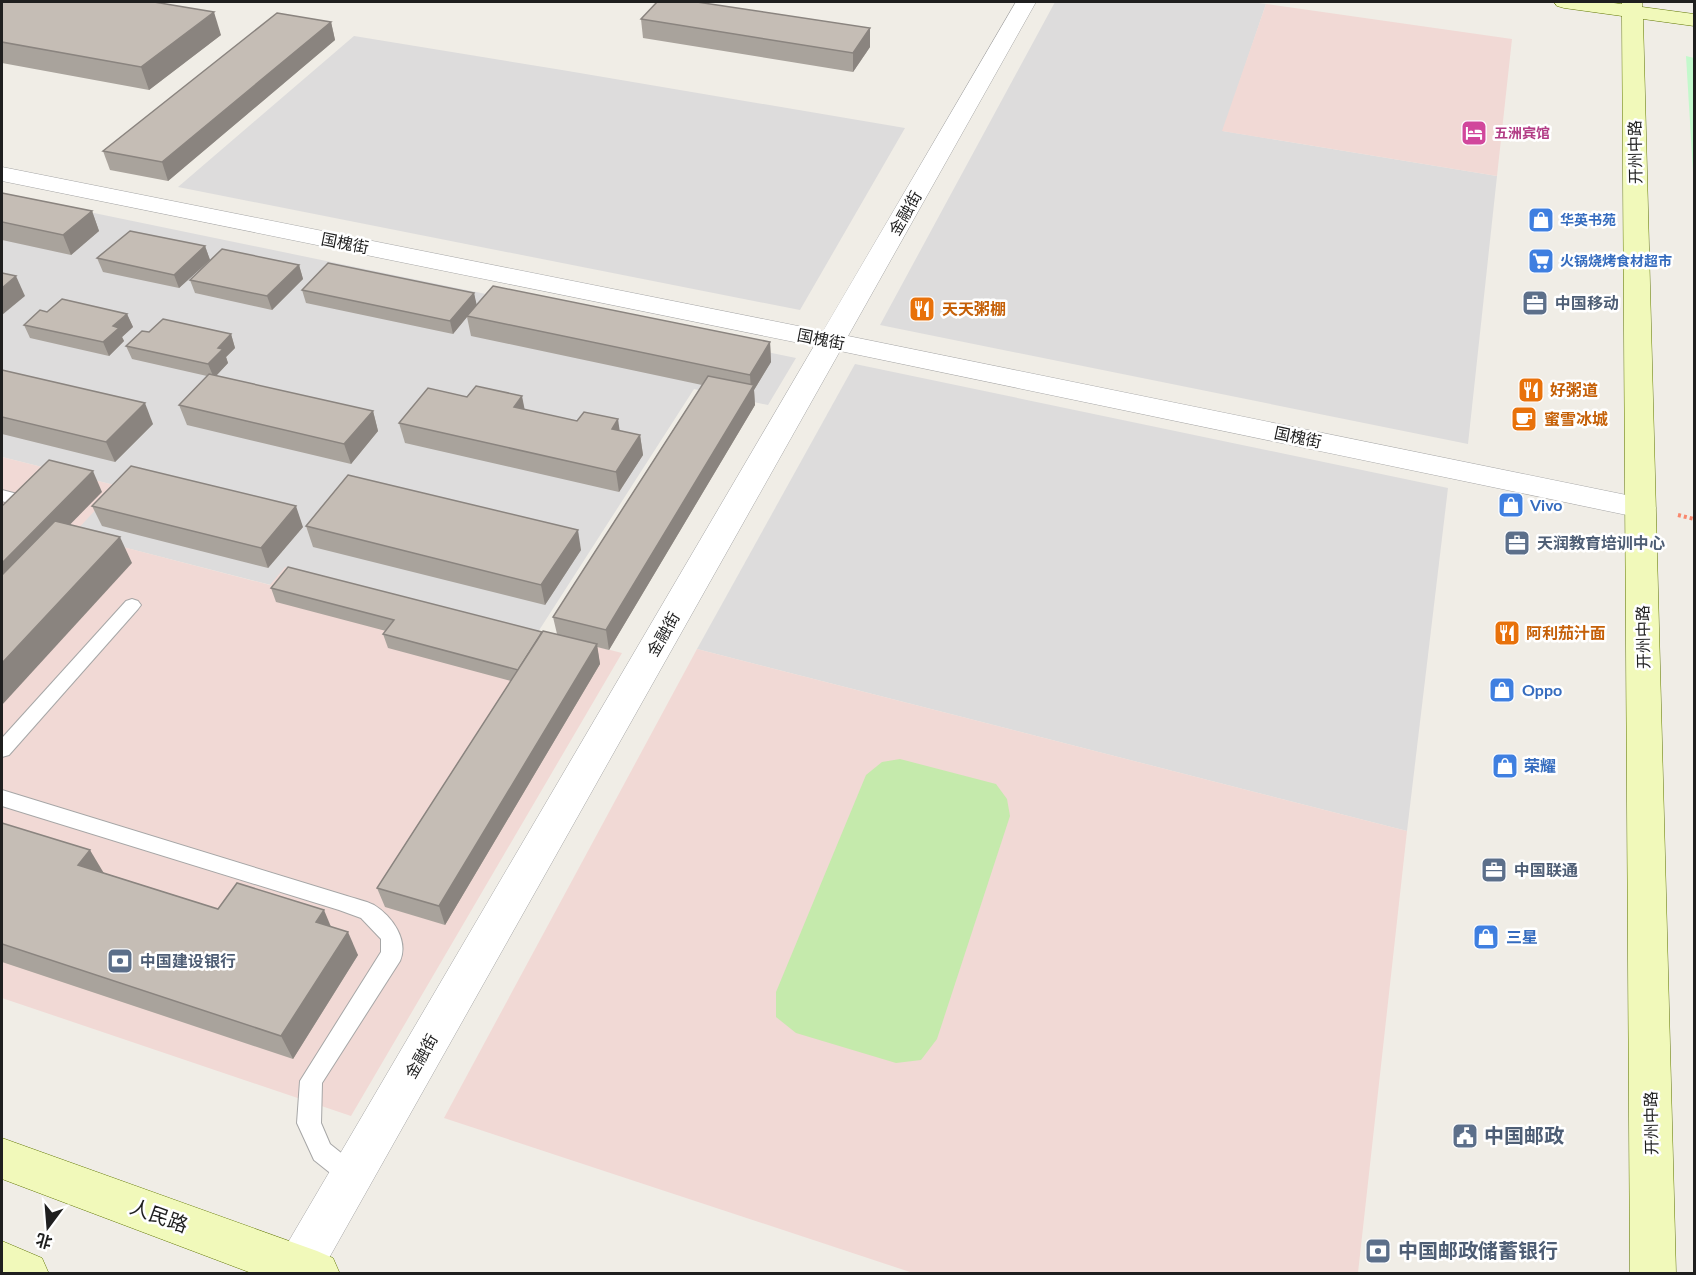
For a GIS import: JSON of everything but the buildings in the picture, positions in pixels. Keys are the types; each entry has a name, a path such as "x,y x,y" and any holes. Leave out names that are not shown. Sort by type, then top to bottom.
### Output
{"street":[{"name":"金融街","path":"308,1270 352,1176 1026,2"},
{"path":"1564,2 1632,6 1695,20"},
{"path":"1673,2 1695,4"},
{"name":"开州中路","path":"1632,6 1653,1274"},
{"name":"国槐街","path":"2,174 1641,507"},
{"name":"人民路","path":"2,1158 308,1270"},
{"path":"2,1264 26,1274"}],"lane":[{"path":"2,496 23,501 2,523"},
{"path":"2,750 132,605"},
{"path":"2,798 340,902 368,912 391,936 392,954 310,1081 309,1123 317,1142 322,1152 352,1176"}],"shaded area":[{"path":"1055,2 1251,2 1266,4 1223,131 1497,176 1468,444 880,325"},
{"path":"1266,4 1512,39 1497,176 1222,131"},
{"path":"354,36 905,128 800,310 178,187"},
{"path":"2,194 796,358 768,405 694,389 538,632 285,568 271,585 72,534 118,486 2,457"},
{"path":"855,364 1448,488 1407,831 697,649"},
{"path":"2,457 118,486 73,534 270,585 285,567 622,653 351,1116 2,998"},
{"path":"697,649 1407,831 1358,1273 913,1273 444,1118"}],"green space":[{"path":"1686,56 1694,58 1694,189"},
{"path":"900,759 996,784 1007,799 1010,816 937,1039 921,1060 896,1063 796,1033 776,1017 776,992 866,775 882,762"}],"place":[{"name":"五洲宾馆","path":"1474,133"},
{"name":"华英书苑","path":"1541,220"},
{"name":"火锅烧烤食材超市","path":"1541,261"},
{"name":"中国移动","path":"1535,303"},
{"name":"天天粥棚","path":"922,309"},
{"name":"好粥道","path":"1531,390"},
{"name":"蜜雪冰城","path":"1524,419"},
{"name":"Vivo","path":"1511,505"},
{"name":"天润教育培训中心","path":"1517,543"},
{"name":"阿利茄汁面","path":"1507,633"},
{"name":"Oppo","path":"1502,690"},
{"name":"荣耀","path":"1505,766"},
{"name":"中国联通","path":"1494,870"},
{"name":"三星","path":"1486,937"},
{"name":"中国建设银行","path":"120,961"},
{"name":"中国邮政","path":"1465,1136"},
{"name":"中国邮政储蓄银行","path":"1378,1251"}]}
